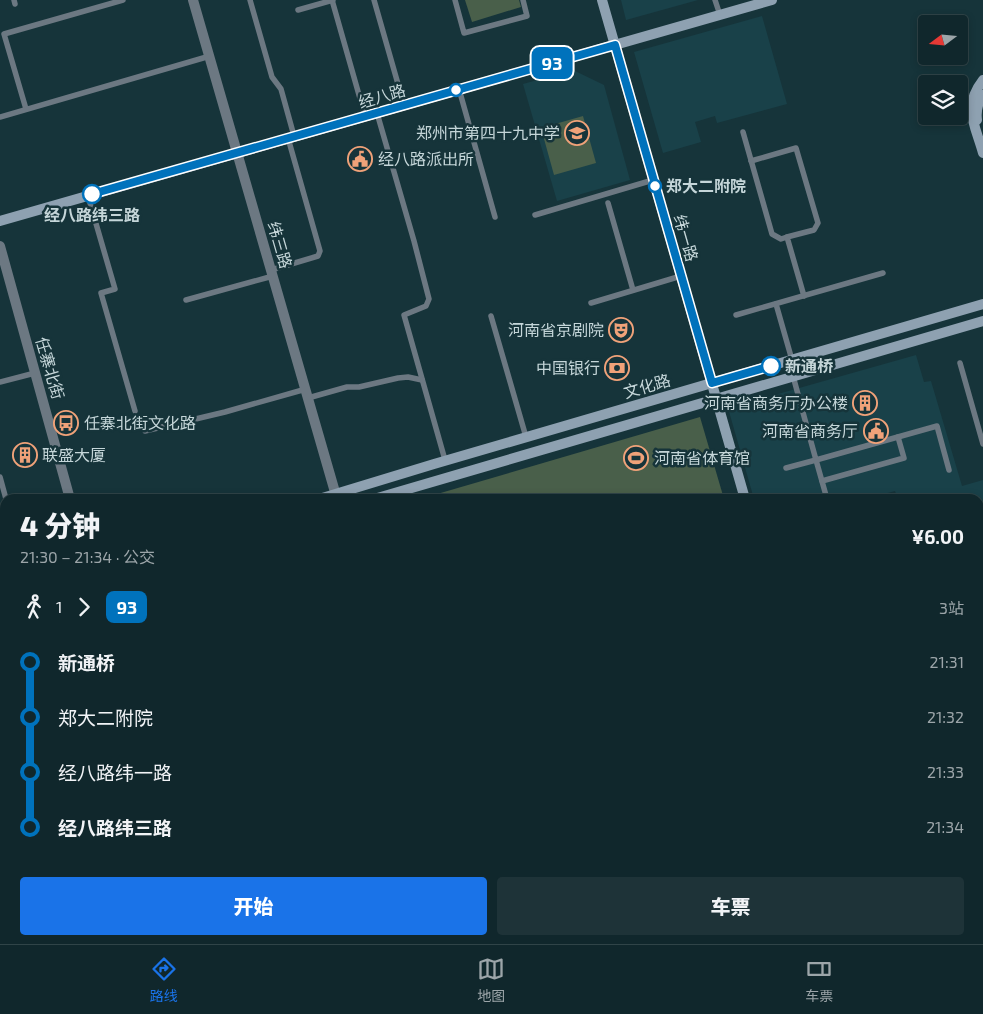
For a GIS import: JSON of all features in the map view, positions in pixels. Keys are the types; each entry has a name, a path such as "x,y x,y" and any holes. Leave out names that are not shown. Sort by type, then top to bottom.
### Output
{"main road":[{"name":"纬一路","path":"602,0 744,494"},
{"name":"经八路","path":"0,221 772,0"},
{"path":"983,80 971,100 971,113 983,153"},
{"path":"979,138 976,113 983,96"},
{"name":"文化路","path":"343,494 446,460 983,304"},
{"name":"文化路","path":"391,494 983,320"}],"street":[{"name":"纬三路","path":"193,0 336,494"},
{"name":"任寨北街","path":"0,246 69,494"}],"lane":[{"path":"26,110 4,34 123,0"},
{"path":"186,300 272,273 318,256 320,251 291,137 281,89 272,77 250,0"},
{"path":"298,10 332,0 365,116"},
{"path":"374,0 404,105"},
{"path":"455,0 464,33 527,16 523,0"},
{"path":"716,0 720,15"},
{"path":"0,117 210,56"},
{"path":"459,89 495,217"},
{"path":"377,113 429,299 426,306 404,315 446,460"},
{"path":"743,132 751,161 772,234 781,239 814,230 818,223 796,148 751,161"},
{"path":"534,215 654,180"},
{"path":"88,196 115,289 102,293 135,411"},
{"path":"608,203 633,290"},
{"path":"787,237 804,296"},
{"path":"736,315 884,273"},
{"path":"591,303 681,276"},
{"path":"776,304 792,360"},
{"path":"491,316 526,437"},
{"path":"960,363 983,444"},
{"path":"0,382 35,372"},
{"path":"793,376 826,494"},
{"path":"145,431 307,394 347,387 359,387 398,378 408,377 422,380"},
{"path":"786,468 937,426 949,470"},
{"path":"822,481 904,458 898,437"},
{"path":"0,477 5,494"}],"shaded area":[{"path":"621,0 698,0 626,20"},
{"path":"762,16 787,104 717,123 715,116 695,122 701,142 663,153 634,52"},
{"name":"郑州市第四十九中学","path":"573,70 604,85 630,180 557,201 523,84"},
{"name":"河南省商务厅","path":"916,355 924,382 931,381 962,486 983,480 983,494 896,494 895,491 884,494 753,494 728,408"}],"green space":[{"path":"465,0 519,0 521,7 472,22"},
{"path":"583,116 596,163 554,175 541,128"},
{"name":"河南省体育馆","path":"700,417 723,494 437,494"}],"bus line":[{"name":"93","path":"92,194 615,45 712,383 771,366"}],"place":[{"name":"郑州市第四十九中学","path":"577,133"},
{"name":"经八路派出所","path":"360,159"},
{"name":"郑大二附院","path":"655,186"},
{"name":"经八路纬三路","path":"92,194"},
{"name":"河南省京剧院","path":"621,330"},
{"name":"新通桥","path":"771,366"},
{"name":"中国银行","path":"617,368"},
{"name":"河南省商务厅办公楼","path":"865,403"},
{"name":"任寨北街文化路","path":"66,423"},
{"name":"河南省商务厅","path":"876,431"},
{"name":"联盛大厦","path":"25,455"},
{"name":"河南省体育馆","path":"636,458"}]}
